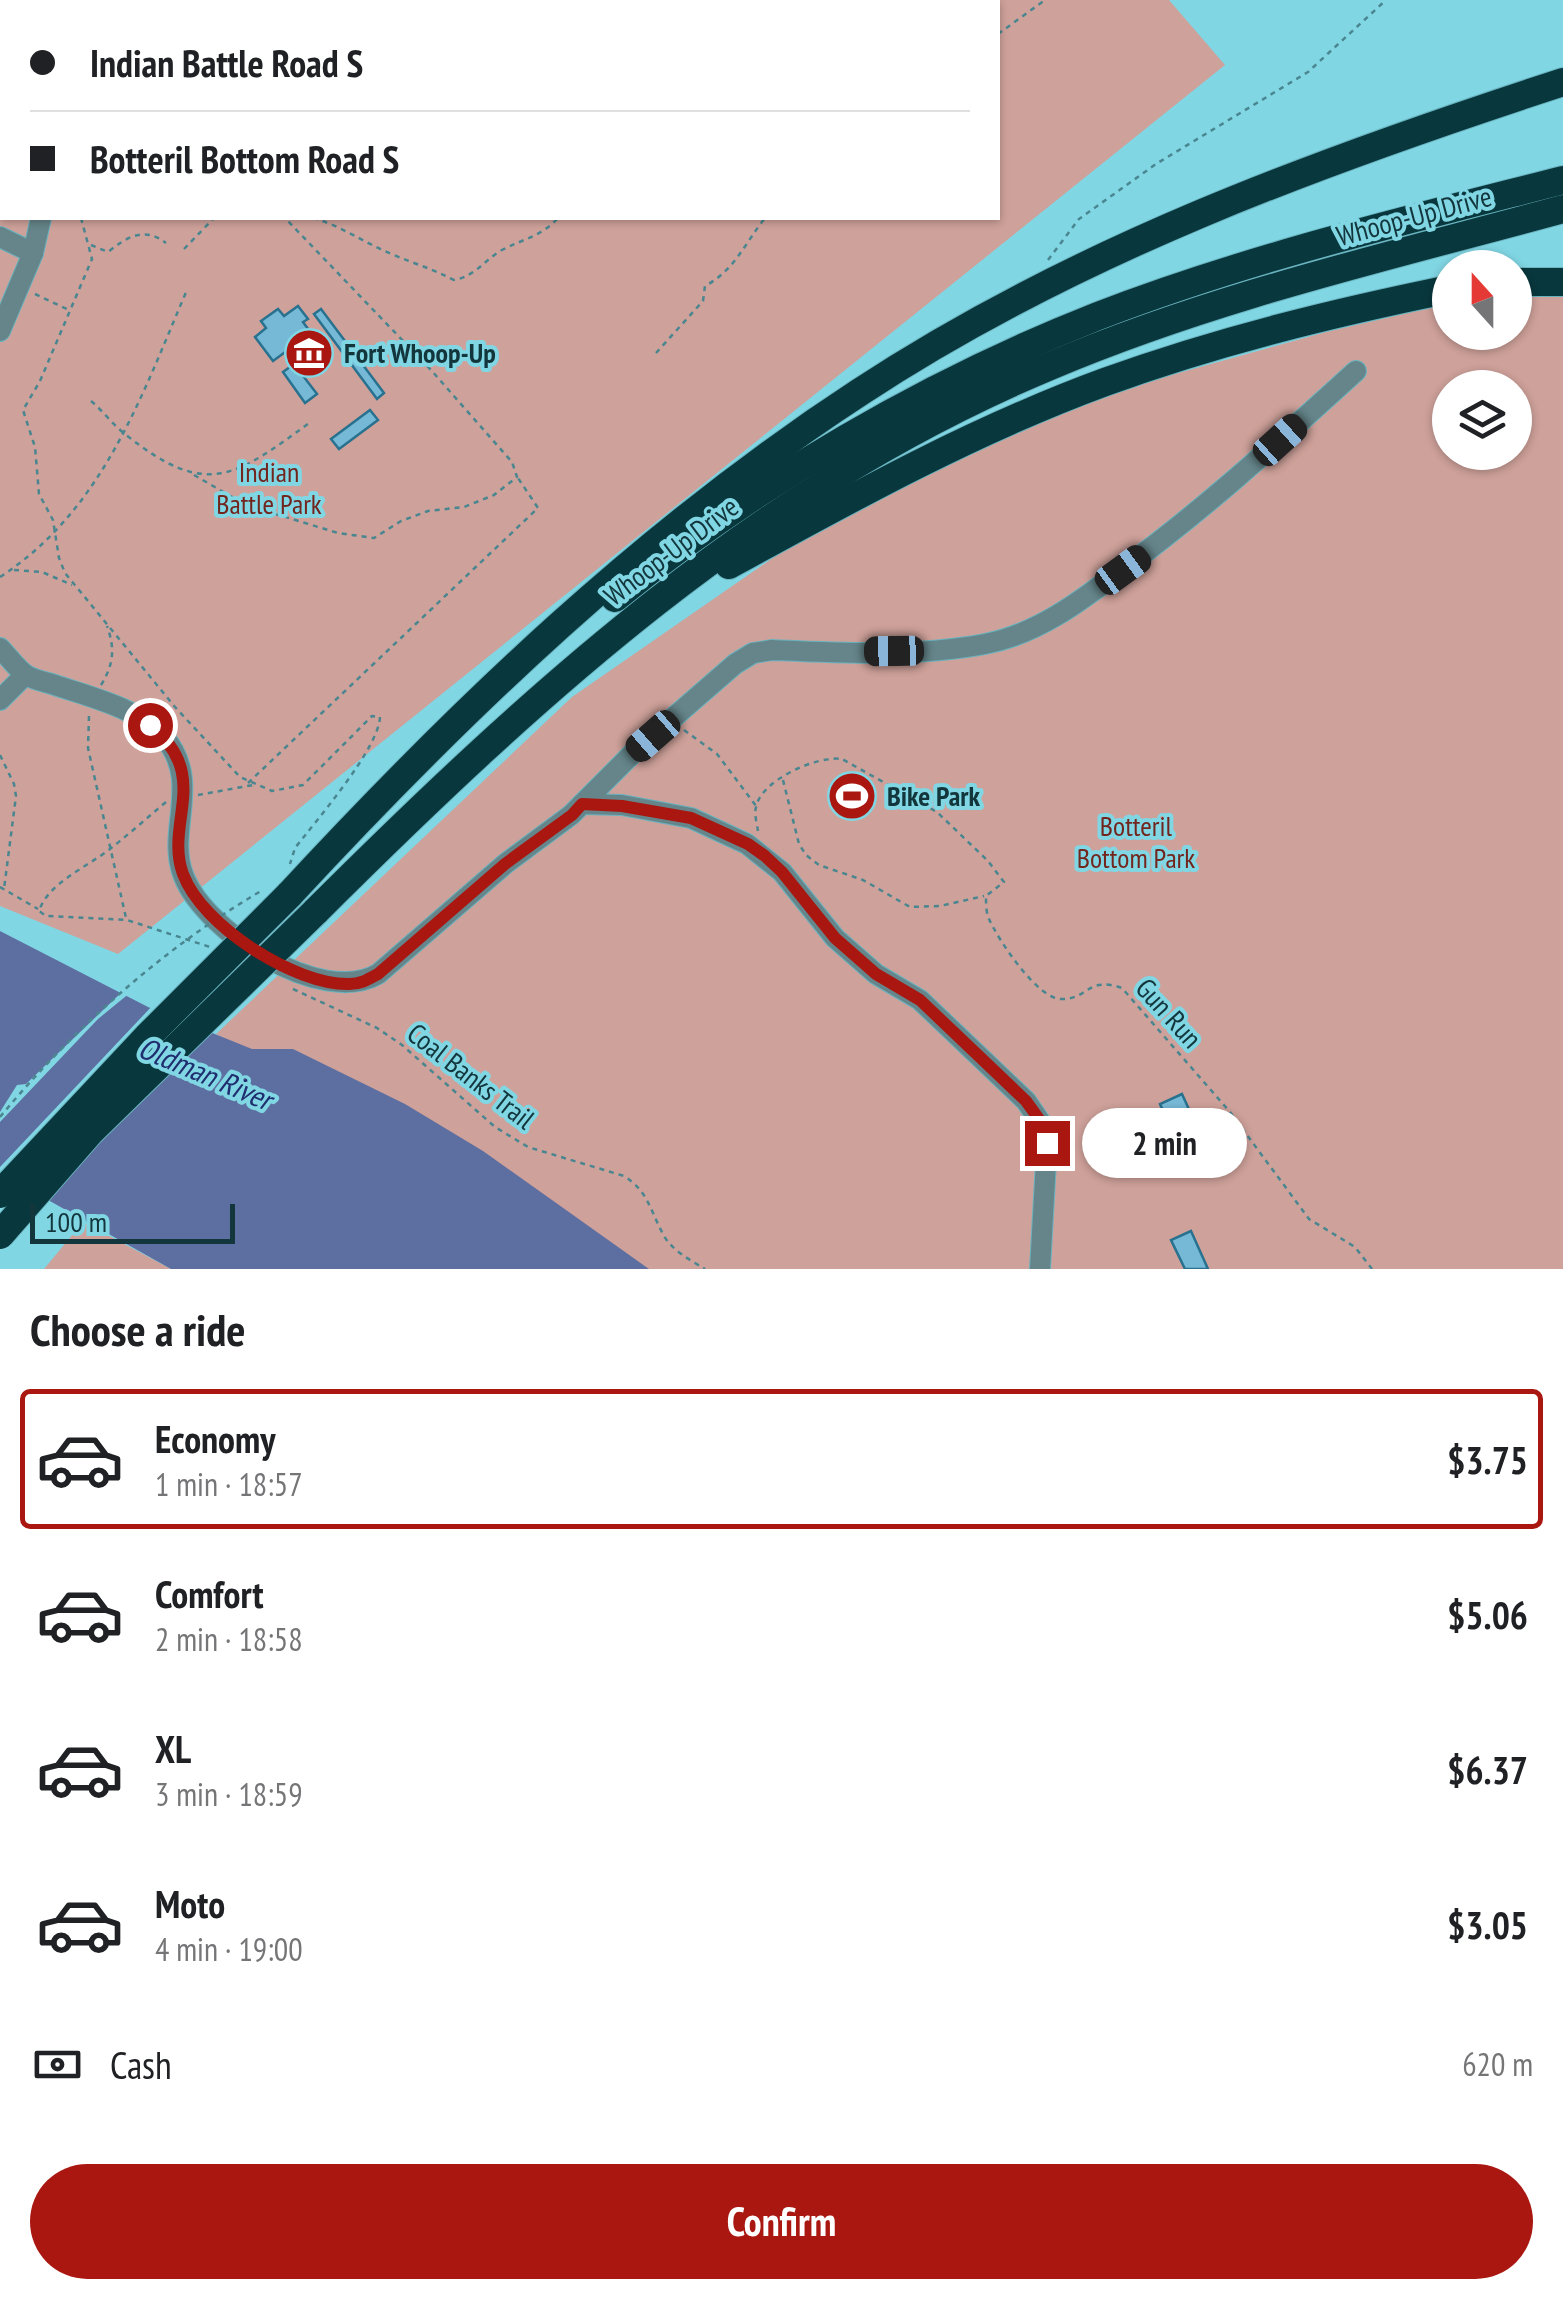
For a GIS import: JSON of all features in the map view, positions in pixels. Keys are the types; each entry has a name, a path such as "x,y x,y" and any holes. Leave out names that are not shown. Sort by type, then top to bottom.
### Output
{"highway":[{"path":"281,885 626,566 729,484 860,391 981,320 1171,226 1563,82"},
{"name":"Whoop-Up Drive","path":"0,1194 281,885 619,594 734,511 850,436 911,402 1100,316 1334,241 1563,180"},
{"name":"Whoop-Up Drive","path":"0,1235 90,1132 520,714 640,613 744,534 867,457 1047,367 1229,300 1563,208"},
{"path":"1532,282 1563,282"},
{"path":"640,613 914,466 1090,388 1266,330 1432,293"}],"street":[{"path":"0,331 32,254 40,220"},
{"path":"0,237 32,254"},
{"path":"0,648 25,674 102,702 150,725 168,742 185,797 180,865 203,905 250,948 285,966 328,982 358,983 378,974 505,864 572,815 670,720 735,664 753,653 772,650 930,650 984,644 1036,626 1068,609 1150,550 1255,464 1356,371"},
{"path":"0,700 25,674"},
{"path":"582,804 622,806 691,818 748,844 782,872 835,938 876,974 920,1000 1034,1109 1047,1143 1040,1269"}],"path":[{"path":"1000,33 1045,0"},
{"path":"1048,259 1079,218 1156,164 1308,72 1386,0"},
{"path":"0,1117 55,1056 124,991 202,930 281,885 295,848 364,754 380,724 380,716 372,716 303,785 272,791 248,783 175,707 74,586 59,558 53,520 39,494 35,447 23,410 40,381 92,259 82,220"},
{"path":"184,249 212,220"},
{"path":"248,783 538,508 512,462 431,370 287,220"},
{"path":"318,220 454,280 476,272 498,252 537,236 556,220"},
{"path":"656,353 703,301 705,286 722,277 737,260 764,220"},
{"path":"89,245 108,252 125,238 142,234 166,244"},
{"path":"0,576 55,531 92,490 140,400 188,290"},
{"path":"91,401 123,433 166,464 246,505 338,533 374,538 401,521 428,511 464,507 494,495 518,476"},
{"path":"194,475 230,472 269,452 312,420"},
{"path":"8,571 22,568 42,572 74,586"},
{"path":"105,620 113,653 100,688 108,690 96,713 89,713 88,748 126,920"},
{"path":"670,720 717,754 756,806 758,840 748,844"},
{"path":"0,756 16,796 2,888 46,916 126,920 197,940 214,949"},
{"name":"Gun Run","path":"756,806 762,795 782,778 810,762 830,757 842,759 937,812 1004,882 986,896 987,917 1034,986 1056,1000 1070,999 1096,984 1122,988 1230,1112 1309,1219 1355,1247 1372,1269"},
{"path":"782,778 799,844 819,865 863,880 910,907 940,906 986,896"},
{"path":"39,910 56,888 111,849"},
{"name":"Coal Banks Trail","path":"284,985 377,1028 402,1045 495,1127 528,1147 624,1176 638,1185 671,1245 705,1269"}],"green space":[{"name":"Indian Battle Park","path":"1000,0 1169,0 1225,65 118,954 0,906 0,220 1000,220"},
{"name":"Botteril Bottom Park","path":"1532,288 1563,289 1563,1269 645,1269 216,1034 572,697 790,546 1020,417 1326,332 1432,307 1432,350 1532,350"},
{"path":"83,1222 171,1269 44,1269"}],"water":[{"name":"Oldman River","path":"0,931 148,1007 252,1049 293,1049 405,1104 483,1151 649,1269 171,1269 0,1173"}],"pier":[{"path":"125,989 131,992 98,1019 0,1122 0,1112 17,1085 26,1084"},
{"path":"154,1004 183,1016 0,1179 0,1167"}],"building":[{"path":"298,306 308,319 303,322 311,333 273,361 255,337 266,328 261,321 278,309 284,316"},
{"path":"321,309 384,393 377,399 314,314"},
{"path":"294,364 317,394 305,403 283,372"},
{"path":"370,410 378,420 339,449 331,439"},
{"path":"1182,1094 1202,1138 1180,1148 1160,1104"},
{"path":"1191,1231 1208,1269 1185,1269 1171,1240"}],"place":[{"name":"Fort Whoop-Up","path":"309,353"},
{"name":"Bike Park","path":"852,796"}],"route":[{"path":"150,725 168,742 184,784 179,856 190,887 231,933 285,966 328,982 350,984 378,974 505,864 582,804 622,806 691,818 765,856 835,938 876,974 920,1000 1034,1109 1047,1143"}]}
